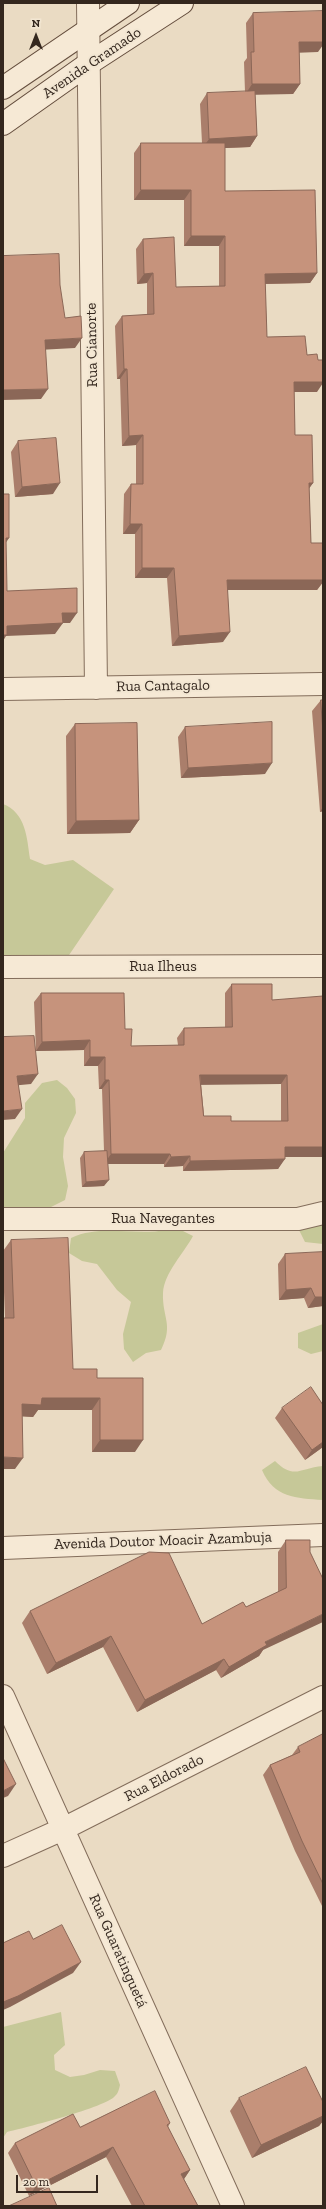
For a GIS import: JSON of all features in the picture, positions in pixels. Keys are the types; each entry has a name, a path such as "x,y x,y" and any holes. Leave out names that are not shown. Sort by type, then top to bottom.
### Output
{"street":[{"name":"Rua Cianorte","path":"88,3 96,688"},
{"name":"Avenida Gramado","path":"3,88 128,3"},
{"name":"Avenida Gramado","path":"3,124 88,64 182,3"},
{"name":"Rua Cantagalo","path":"3,689 323,684"},
{"name":"Rua Ilheus","path":"3,967 323,966"},
{"name":"Rua Navegantes","path":"3,1219 298,1218 323,1213"},
{"name":"Avenida Doutor Moacir Azambuja","path":"3,1548 323,1535"},
{"name":"Rua Guaratinguetá","path":"3,1696 233,2206"},
{"name":"Rua Eldorado","path":"3,1856 63,1830 323,1696"}],"green space":[{"path":"3,804 11,808 21,820 26,835 30,859 45,865 73,860 114,889 67,958 3,966"},
{"path":"57,1080 67,1088 75,1099 76,1113 64,1138 63,1157 68,1186 65,1200 51,1207 3,1209 3,1153 25,1118 25,1103 42,1083"},
{"path":"323,1215 323,1244 305,1242 299,1230 308,1220"},
{"path":"181,1230 193,1236 175,1263 164,1286 163,1302 167,1334 161,1350 146,1353 133,1362 124,1349 123,1334 131,1302 117,1290 97,1264 82,1261 69,1253 71,1238 94,1232 142,1232"},
{"path":"323,1324 323,1351 311,1354 298,1348 298,1333"},
{"path":"275,1461 287,1470 292,1471 323,1466 323,1500 295,1497 279,1491 267,1479 262,1470"},
{"path":"61,2012 65,2045 54,2055 55,2070 70,2077 84,2075 100,2070 115,2071 120,2085 118,2093 109,2101 97,2106 64,2117 7,2132 3,2138 3,2027"}],"building":[{"path":"323,11 323,42 299,42 300,84 252,84 251,52 254,52 253,13"},
{"path":"255,91 257,136 209,139 207,93"},
{"path":"141,143 225,143 225,191 315,190 317,273 265,274 267,337 305,336 307,355 317,354 318,360 323,360 323,382 294,382 295,435 312,435 313,483 309,483 311,543 323,543 323,580 227,580 230,632 179,636 174,568 142,568 142,524 130,524 131,484 143,484 143,435 129,436 127,369 124,369 122,316 154,314 153,273 144,274 143,239 174,237 176,287 225,286 225,236 191,236 191,190 141,190"},
{"path":"59,254 60,285 65,318 81,316 82,338 45,340 48,389 3,390 3,256"},
{"path":"56,438 60,483 22,487 18,441"},
{"path":"3,494 9,494 9,538 6,538 7,591 77,588 77,613 62,613 63,623 7,626 7,635 3,635"},
{"path":"321,700 323,700 323,732"},
{"path":"272,722 272,763 188,768 185,727"},
{"path":"137,723 139,820 76,821 75,724"},
{"path":"232,984 272,984 272,1000 323,996 323,1147 285,1147 285,1159 190,1161 190,1156 171,1157 170,1154 111,1154 109,1080 105,1080 105,1057 90,1057 90,1040 42,1042 41,993 124,993 125,1029 132,1029 131,1046 184,1045 184,1028 232,1027","holes":["200,1075 287,1075 288,1121 231,1121 231,1116 204,1116"]},
{"path":"34,1036 38,1074 17,1076 22,1109 3,1111 3,1037"},
{"path":"107,1151 109,1180 86,1182 84,1152"},
{"path":"68,1238 73,1369 97,1369 97,1378 143,1378 143,1440 100,1440 100,1398 42,1398 41,1405 22,1404 23,1458 3,1457 3,1318 14,1318 11,1240"},
{"path":"323,1252 323,1297 315,1297 311,1288 286,1290 285,1254"},
{"path":"311,1387 323,1405 323,1442 312,1450 282,1408"},
{"path":"286,1540 310,1540 310,1552 323,1579 323,1614 265,1642 267,1645 229,1667 224,1659 145,1700 111,1636 56,1663 30,1611 149,1552 169,1553 202,1624 243,1602 246,1607 286,1588"},
{"path":"323,1734 323,1884 302,1841 270,1765 300,1752 298,1747"},
{"path":"3,1758 16,1784 3,1791"},
{"path":"62,1925 81,1962 18,1996 3,2002 3,1943 29,1931 33,1939"},
{"path":"306,2067 323,2102 323,2116 261,2145 239,2098"},
{"path":"155,2091 170,2123 167,2125 190,2170 181,2174 198,2206 145,2206 113,2147 36,2186 15,2143 73,2114 80,2127"},
{"path":"49,2188 57,2206 9,2206"}]}
